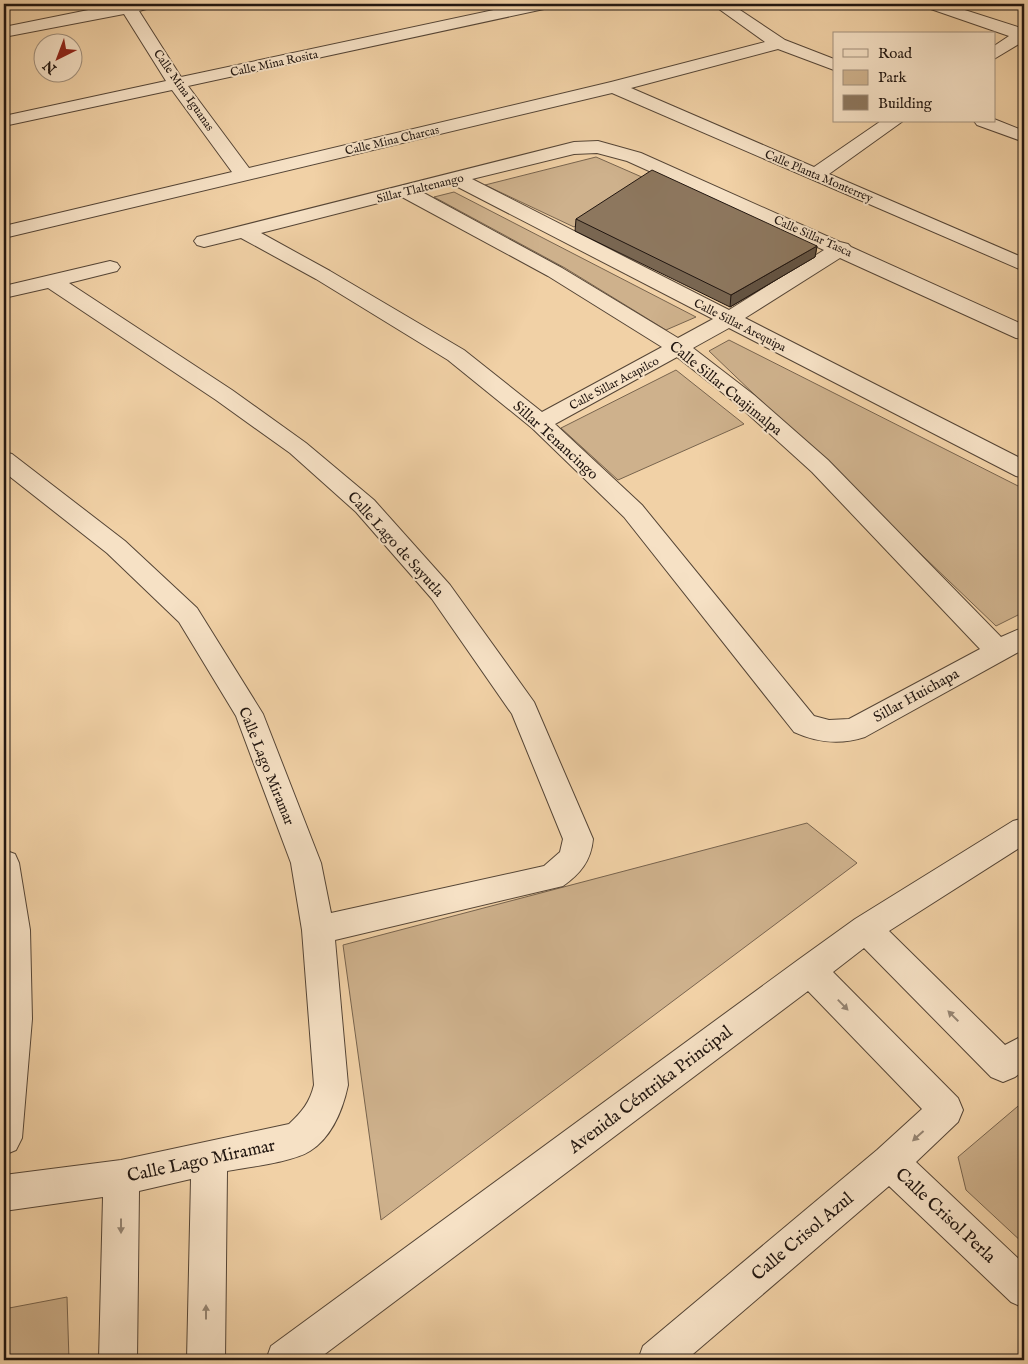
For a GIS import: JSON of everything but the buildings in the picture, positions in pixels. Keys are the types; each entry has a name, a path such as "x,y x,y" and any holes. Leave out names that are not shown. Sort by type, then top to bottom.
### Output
{"street":[{"path":"4,32 127,6 148,4"},
{"name":"Calle Mina Rosita","path":"4,121 540,4"},
{"path":"720,4 779,44 833,65"},
{"path":"931,4 1023,35"},
{"name":"Calle Mina Iguanas","path":"127,6 178,84 244,175"},
{"path":"996,53 1023,35"},
{"name":"Calle Mina Charcas","path":"4,232 614,87 779,44"},
{"name":"Calle Planta Monterrey","path":"614,87 1024,265"},
{"path":"816,174 893,122"},
{"path":"986,122 1024,137"},
{"name":"Sillar Tlaltenango","path":"204,241 574,148 598,147"},
{"name":"Calle Sillar Tasca","path":"598,147 634,157 841,248 1024,333"},
{"name":"Calle Sillar Arequipa","path":"456,179 1024,470"},
{"name":"Calle Sillar Cuajimalpa","path":"405,191 555,272 679,348 746,400 820,466 998,650"},
{"name":"Sillar Tenancingo","path":"242,231 323,274 456,355 540,422 633,511 804,724"},
{"name":"Calle Sillar Acapilco","path":"540,422 729,320 841,248"},
{"path":"4,292 110,267"},
{"name":"Calle Lago de Sayutla","path":"52,280 224,395 298,448 365,506 441,592 524,710 578,839 577,853 570,862 552,877 545,880 318,930"},
{"name":"Calle Lago Miramar","path":"4,460 116,547 188,615 249,714 306,863 318,930 331,1085 326,1108 315,1125 298,1139 121,1177 4,1193"},
{"name":"Sillar Huichapa","path":"804,724 814,729 837,732 855,729 1024,637"},
{"name":"Avenida Céntrika Principal","path":"285,1360 866,929 1024,830"},
{"path":"4,863 14,930 15,1019 4,1138"},
{"path":"866,929 1014,1058"},
{"name":"Calle Crisol Azul","path":"667,1357 890,1162 946,1110 809,970"},
{"path":"206,1360 206,1263 210,1158"},
{"name":"Calle Crisol Perla","path":"890,1162 1024,1289"},
{"path":"118,1360 121,1177"}],"green space":[{"path":"596,157 651,181 574,227 485,185"},
{"path":"454,192 696,317 666,330 565,268 434,197"},
{"path":"729,340 1024,489 1024,612 996,626 709,351"},
{"path":"676,370 744,424 618,480 561,428"},
{"path":"807,823 857,863 381,1220 343,945"},
{"path":"1024,1101 1024,1244 966,1190 958,1157"},
{"path":"67,1297 69,1360 4,1360 4,1309"}]}
